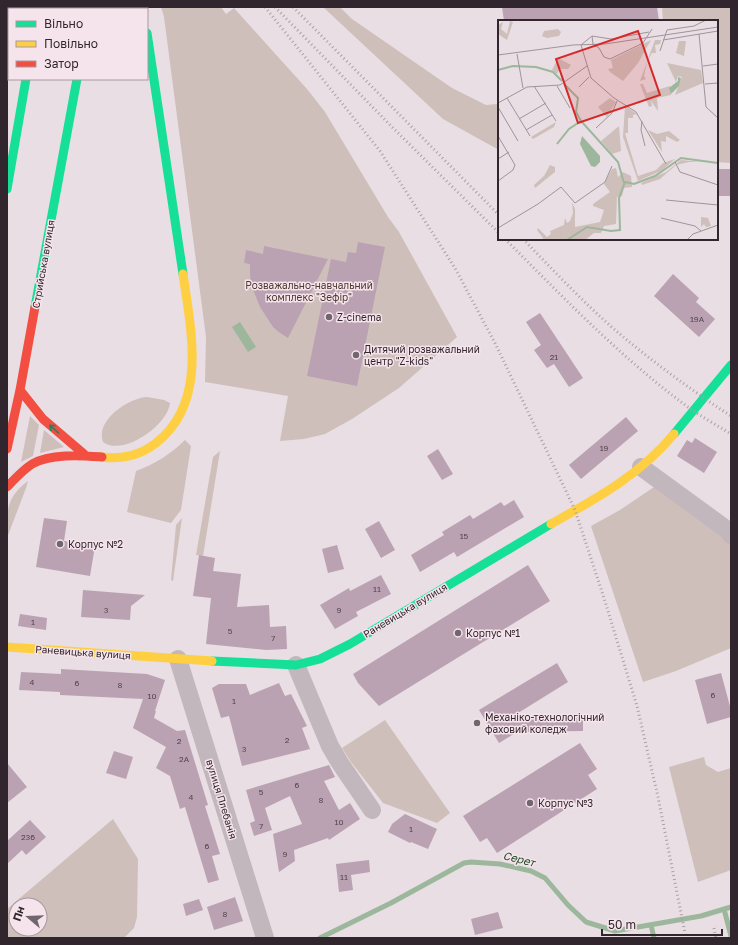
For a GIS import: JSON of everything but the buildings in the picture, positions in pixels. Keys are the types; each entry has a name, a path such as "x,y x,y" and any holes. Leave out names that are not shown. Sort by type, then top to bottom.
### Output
{"street":[{"path":"7,487 24,469 35,462 48,457 84,454 115,458 131,456 148,449 161,439 174,425 182,412 188,395 191,374 192,337 148,40"},
{"path":"7,189 26,80"},
{"name":"Стрийська вулиця","path":"7,449 20,390 77,80"},
{"name":"Раневицька вулиця","path":"7,647 296,666 320,659 350,644 525,538 606,493 660,451 731,365"},
{"path":"20,390 43,419 84,454"},
{"path":"641,467 731,534"},
{"name":"вулиця Плебанія","path":"178,659 265,938"},
{"path":"296,666 330,746 372,810"}],"green space":[{"name":"Розважально-навчальний комплекс \"Зефір\"","path":"161,7 221,7 226,14 234,8 307,89 325,112 388,217 399,232 457,337 399,388 352,419 325,434 304,439 280,441 288,396 205,382 206,337 164,17"},
{"path":"323,7 340,7 352,19 452,88 486,105 497,104 498,102 498,149 443,119"},
{"path":"662,7 731,7 731,163 718,162 718,20 663,20"},
{"path":"147,397 164,400 170,403 162,420 153,429 132,442 112,446 103,442 102,434 104,426 109,418 131,401"},
{"path":"30,416 39,425 33,456 21,462"},
{"path":"44,430 64,447 40,453"},
{"path":"185,440 191,446 181,510 171,523 127,512 136,471 162,458"},
{"path":"220,451 203,556 196,555 213,457"},
{"path":"28,481 7,538 7,521 11,500 20,487"},
{"path":"657,485 731,541 731,648 676,671 643,682 591,526 620,510"},
{"path":"182,518 173,581 171,580 176,525"},
{"path":"385,720 450,813 437,823 383,803 342,748"},
{"path":"704,757 706,765 718,772 731,768 731,870 698,882 669,767"},
{"path":"113,819 138,859 137,917 134,928 124,938 7,937 8,908 8,937 48,937 48,897 21,897"}],"shaded area":[{"path":"240,322 256,347 248,352 232,327"}],"waterway":[{"name":"Серет","path":"320,938 391,903 464,863 471,862 500,864 531,871 545,878 568,905 586,922 615,931 701,916 731,907"},
{"path":"724,909 731,936"},
{"path":"651,925 654,938"}],"railway":[{"path":"265,7 380,151 455,268 496,345 575,510 637,706 658,797 686,938"},
{"path":"275,7 393,128 498,232"},
{"path":"293,7 498,214"},
{"path":"506,240 595,328 642,371 692,410 731,434"},
{"path":"524,240 603,320 644,354 731,416"},
{"path":"714,928 716,938"}],"traffic: fast":[{"path":"148,40 183,274"},
{"path":"7,189 26,80"},
{"path":"35,307 77,80"},
{"path":"674,434 731,365"},
{"path":"212,661 296,665 320,659 350,644 551,524"}],"traffic: slow":[{"path":"102,457 116,458 130,456 144,451 156,443 172,427 183,408 190,387 192,364 192,342 183,274"},
{"path":"551,524 617,485 647,462 674,434"},
{"path":"7,647 212,661"}],"traffic: jam":[{"path":"7,449 20,390 35,307"},
{"path":"20,390 43,419 84,454"},
{"path":"7,487 26,468 39,461 54,457 102,457"}],"place":[{"name":"Z-cinema","path":"329,317"},
{"name":"Дитячий розважальний центр \"Z-kids\"","path":"356,355"},
{"name":"Корпус №2","path":"60,544"},
{"name":"Корпус №1","path":"458,633"},
{"name":"Механіко-технологічний фаховий коледж","path":"477,723"},
{"name":"Корпус №3","path":"530,803"}]}
